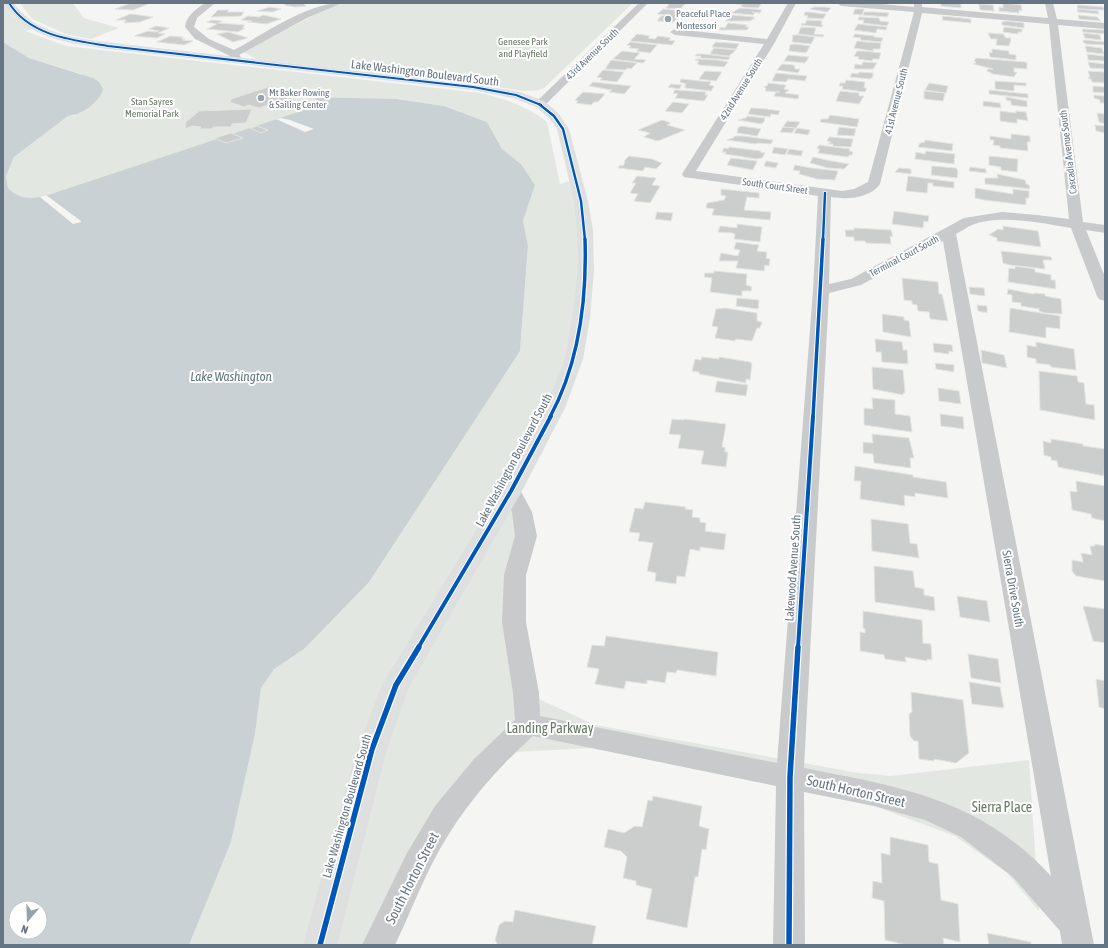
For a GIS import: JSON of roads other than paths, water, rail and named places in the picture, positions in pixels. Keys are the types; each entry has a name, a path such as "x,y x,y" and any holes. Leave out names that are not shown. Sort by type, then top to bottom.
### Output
{"main road":[{"name":"Lake Washington Boulevard South","path":"9,3 19,17 37,28 57,36 108,46 234,57 494,90 516,95 540,104 554,116 564,129 581,201 585,230 586,270 581,318 574,358 555,408 510,491 396,685 372,749 320,945"}],"street":[{"path":"211,3 190,21 190,31 234,57 304,16 338,3"},
{"name":"43rd Avenue South","path":"540,104 644,3"},
{"name":"42nd Avenue South","path":"688,174 770,42 792,3"},
{"path":"841,3 918,6 1105,26"},
{"name":"Cascadia Avenue South","path":"1049,3 1053,21 1077,226 1105,296"},
{"name":"41st Avenue South","path":"862,192 874,184 918,6"},
{"path":"675,32 770,42"},
{"name":"South Court Street","path":"688,174 842,195 862,192"},
{"name":"Lakewood Avenue South","path":"789,945 790,777 821,290 825,193"},
{"name":"Terminal Court South","path":"821,290 856,282 969,221 985,216 1010,216 1077,226"},
{"path":"1077,226 1105,229"},
{"name":"Sierra Drive South","path":"949,233 1076,935"},
{"path":"510,491 522,512 526,536 515,575 514,622 526,693 528,724"},
{"name":"South Horton Street","path":"378,945 424,851 464,788 495,753 528,724 874,794 930,809 971,828 1023,867 1076,935"}],"water":[{"name":"Lake Washington","path":"3,42 29,58 93,78 99,82 103,89 98,99 84,111 68,116 14,157 6,176 8,188 22,197 31,198 48,195 319,105 314,97 397,99 444,106 487,122 502,149 521,164 535,185 523,221 528,246 520,351 369,582 304,649 274,669 261,688 255,734 231,842 189,945 3,945"}],"place":[{"name":"Peaceful Place Montessori","path":"668,19"},
{"name":"Mt Baker Rowing & Sailing Center","path":"261,98"}],"park label":[{"name":"Genesee Park and Playfield","path":"523,46"},
{"name":"Stan Sayres Memorial Park","path":"152,106"},
{"name":"Landing Parkway","path":"550,728"},
{"name":"Sierra Place","path":"1002,807"}]}
